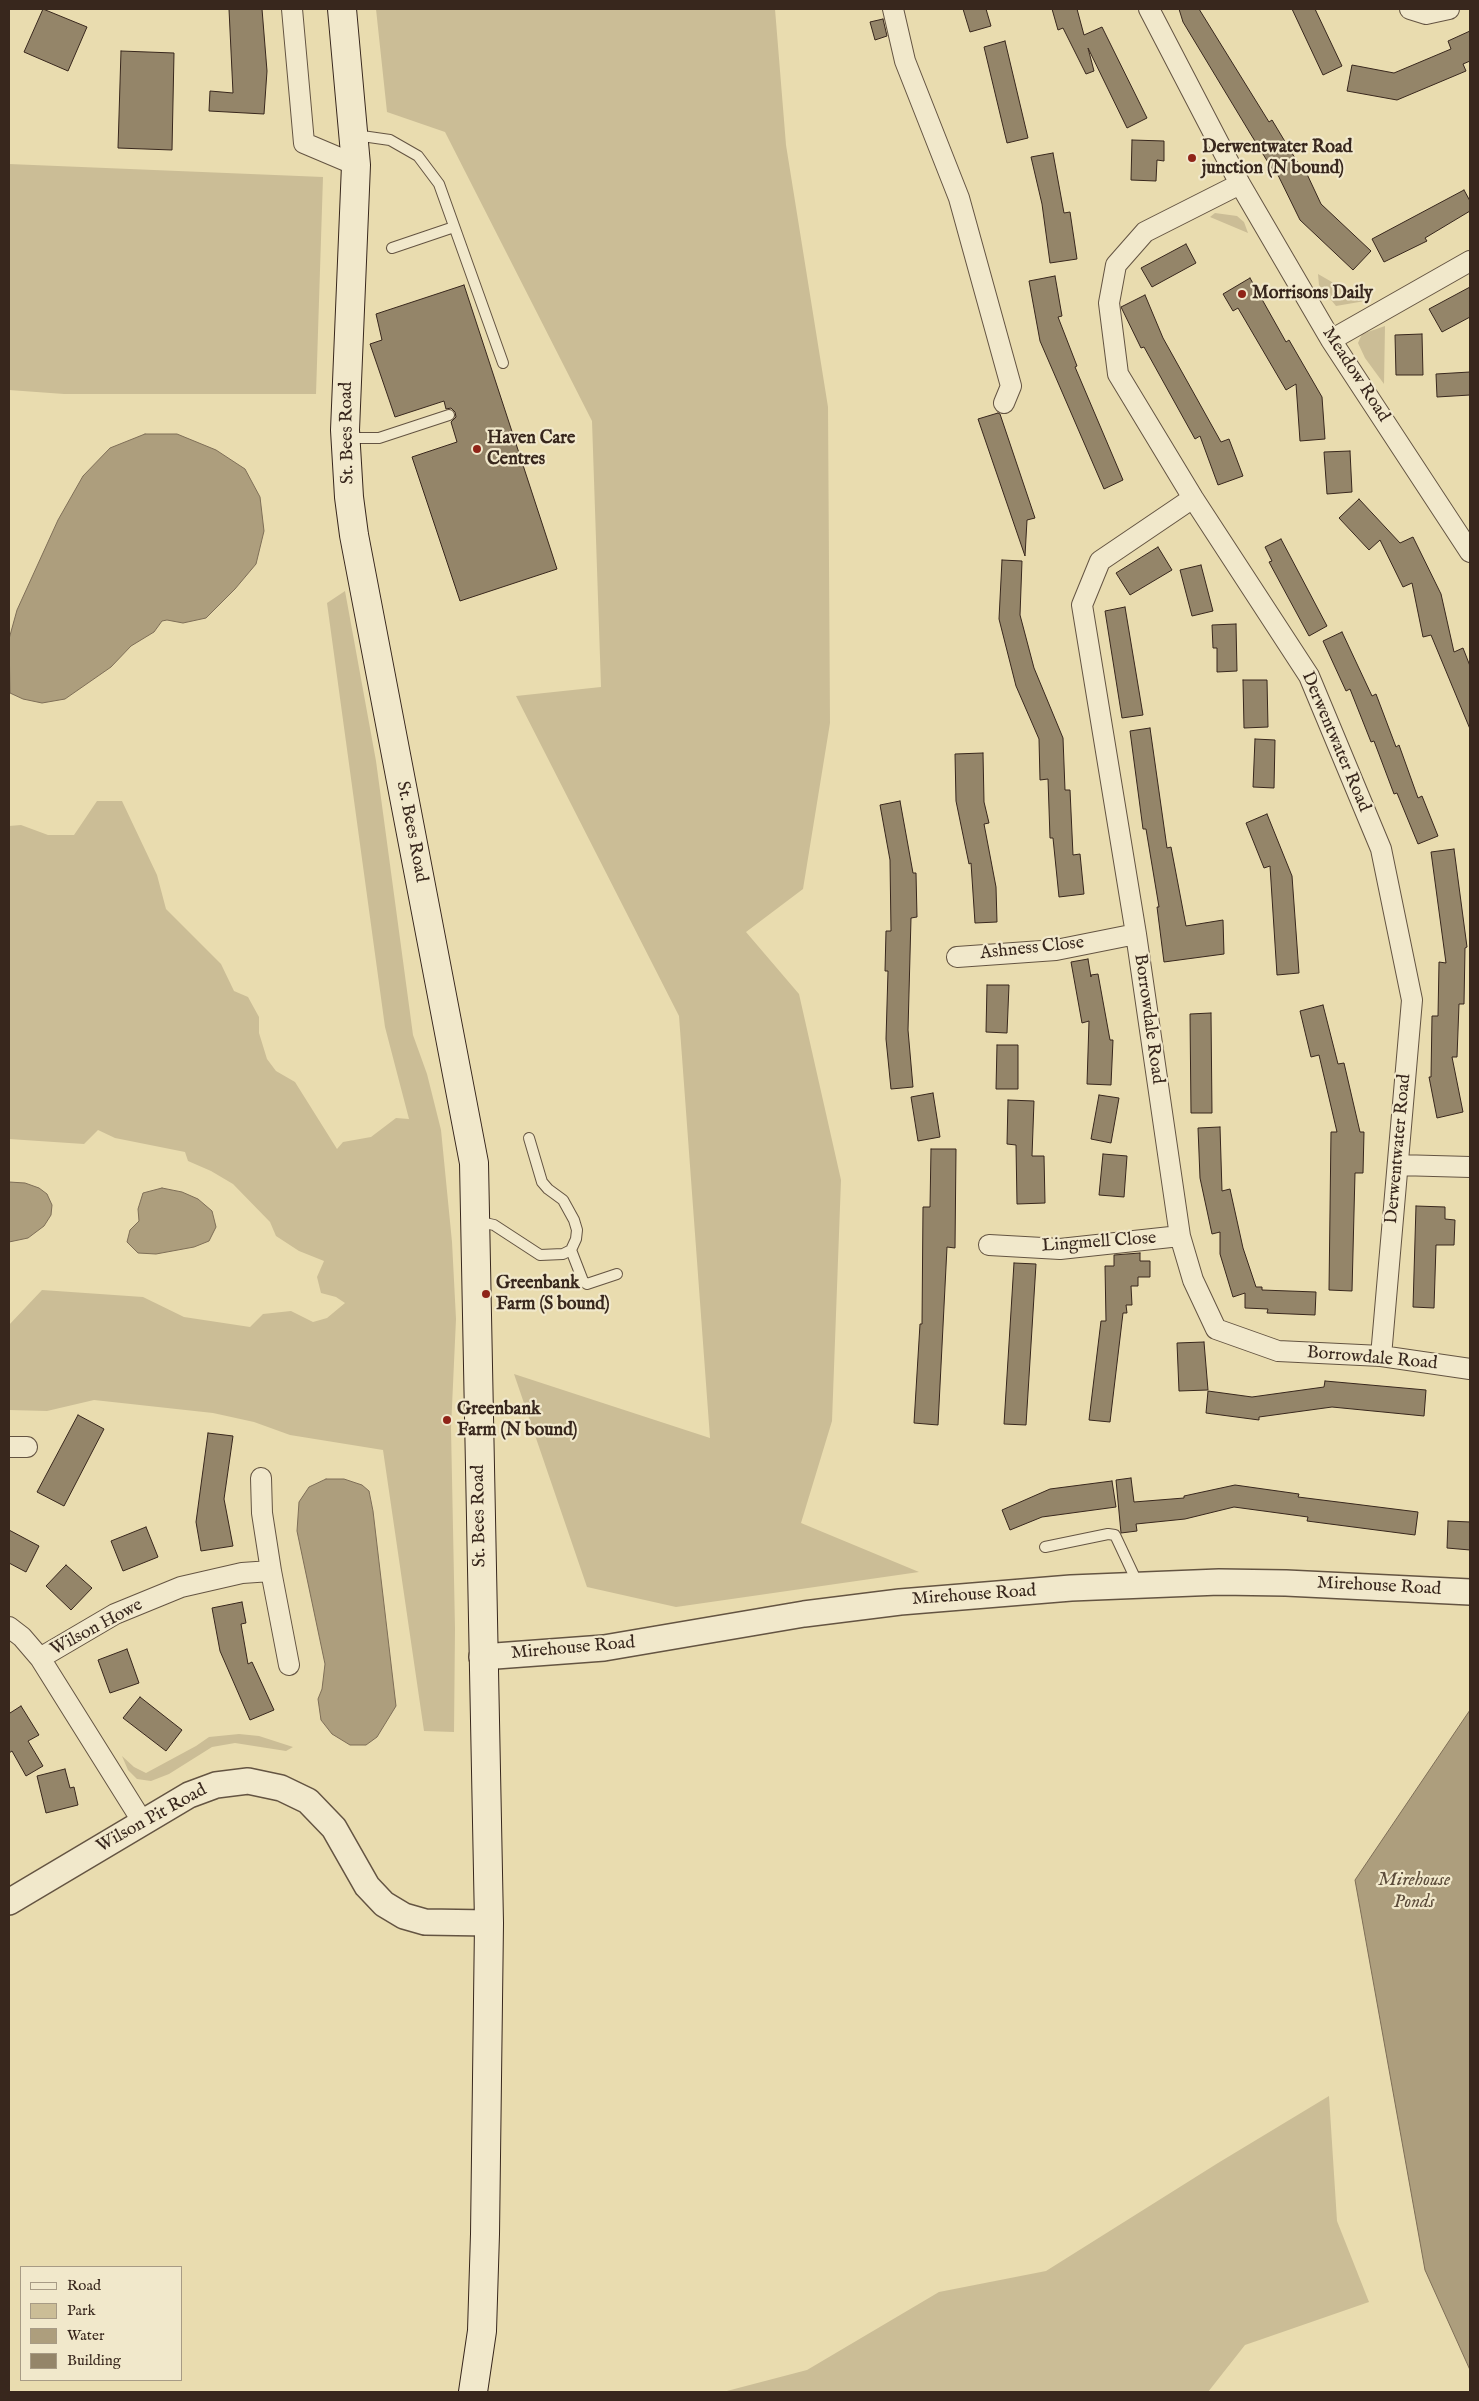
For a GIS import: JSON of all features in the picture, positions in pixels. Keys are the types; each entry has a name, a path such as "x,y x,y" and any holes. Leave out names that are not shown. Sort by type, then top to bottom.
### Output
{"main road":[{"name":"St. Bees Road","path":"342,9 356,165 345,438 354,535 474,1163 482,1657 489,1923 482,2331 473,2392"}],"street":[{"path":"292,9 304,143 356,165"},
{"path":"893,9 905,61 959,198 1011,386 1004,403"},
{"name":"Meadow Road","path":"1149,9 1240,184 1331,340 1470,552"},
{"path":"1410,9 1426,14 1449,9"},
{"name":"Derwentwater Road","path":"1240,184 1145,232 1116,265 1109,303 1118,374 1194,498 1309,676 1380,849 1412,1000 1380,1356"},
{"path":"1331,340 1470,261"},
{"name":"Borrowdale Road","path":"1194,498 1100,561 1082,605 1136,934 1180,1236 1194,1280 1216,1329 1278,1351 1380,1356 1470,1369"},
{"name":"Ashness Close","path":"957,957 1056,950 1136,934"},
{"path":"1398,1165 1470,1167"},
{"name":"Lingmell Close","path":"989,1245 1060,1249 1180,1236"},
{"path":"261,1478 262,1513 289,1665"},
{"name":"Wilson Howe","path":"40,1658 115,1614 181,1587 242,1573 271,1571"},
{"name":"Mirehouse Road","path":"482,1657 604,1648 804,1614 900,1602 1138,1584 1286,1583 1470,1592"},
{"name":"Wilson Howe","path":"9,1627 22,1637 40,1658 142,1821"},
{"name":"Wilson Pit Road","path":"9,1902 142,1821 189,1795 216,1785 248,1781 281,1788 308,1801 334,1828 367,1886 384,1904 404,1916 425,1922 489,1923"}],"lane":[{"path":"354,135 390,140 418,156 438,184 503,363"},
{"path":"392,248 454,227"},
{"path":"345,438 379,438 449,415"},
{"path":"475,1221 485,1221 494,1225 540,1255 563,1254 571,1250 576,1239 577,1230 574,1220 564,1200 548,1189 542,1182 529,1138"},
{"path":"571,1250 583,1281 586,1284 617,1274"},
{"path":"1046,1547 1108,1534 1115,1535 1138,1584"}],"green space":[{"path":"376,9 775,9 786,145 828,407 830,723 803,889 746,932 799,994 841,1180 832,1421 801,1523 919,1572 676,1607 587,1587 514,1374 710,1438 679,1016 516,696 601,687 592,421 445,132 387,112"},
{"path":"9,164 323,177 316,394 64,394 9,390"},
{"path":"1215,213 1237,216 1244,222 1248,233 1210,217"},
{"path":"1318,274 1365,301 1336,306 1319,285"},
{"path":"1385,326 1384,384 1365,358 1358,343 1362,334"},
{"path":"345,591 376,761 413,1035 427,1074 441,1130 452,1242 456,1319 451,1428 455,1629 454,1732 424,1731 383,1450 290,1435 254,1422 213,1413 94,1400 47,1411 9,1410 9,1325 42,1290 143,1297 184,1317 250,1327 263,1314 291,1311 313,1322 327,1318 345,1303 336,1297 321,1293 317,1277 324,1261 299,1251 276,1236 270,1222 233,1184 211,1171 188,1161 185,1152 115,1138 98,1130 84,1144 9,1139 9,826 21,825 48,835 74,835 97,801 122,801 157,875 166,909 221,964 234,991 248,997 259,1017 259,1033 267,1059 276,1071 295,1082 337,1149 343,1142 371,1137 396,1118 409,1119 385,1027 327,603"},
{"path":"239,1734 259,1736 293,1747 286,1751 235,1743 212,1747 169,1774 151,1781 137,1779 128,1770 122,1756 134,1767 146,1773 209,1737"},
{"path":"1329,2096 1337,2221 1369,2302 1245,2345 1208,2392 723,2392 807,2370 939,2292 1046,2271"}],"water":[{"path":"145,434 177,434 216,450 245,469 260,497 264,531 256,564 235,589 206,618 183,623 162,621 154,632 131,646 111,667 65,699 42,703 23,699 10,693 9,639 17,610 58,520 83,476 110,448"},
{"path":"9,1182 25,1183 39,1188 47,1194 52,1205 51,1215 44,1226 28,1238 9,1242"},
{"path":"162,1188 182,1192 198,1199 212,1211 216,1227 209,1241 194,1247 156,1254 138,1253 127,1242 130,1230 139,1221 138,1209 143,1193"},
{"path":"326,1479 344,1479 362,1485 369,1491 373,1511 396,1706 377,1737 366,1745 350,1745 332,1734 321,1720 318,1699 322,1689 325,1664 297,1531 299,1502 309,1487"},
{"name":"Mirehouse Ponds","path":"1470,1710 1470,2370 1425,2270 1355,1880"}],"building":[{"path":"43,9 87,27 68,71 24,52"},
{"path":"229,9 262,9 267,71 264,114 209,111 210,91 233,93"},
{"path":"963,9 986,9 991,26 970,32"},
{"path":"1052,9 1077,9 1084,35 1102,27 1147,118 1127,128 1088,48 1094,71 1086,74 1063,28 1058,30"},
{"path":"1179,9 1199,9 1269,122 1272,120 1304,173 1306,172 1321,204 1371,251 1353,270 1300,220 1276,171 1274,172 1183,22"},
{"path":"1292,9 1315,9 1342,66 1323,75"},
{"path":"883,19 887,36 875,40 870,22"},
{"path":"1470,31 1470,61 1463,64 1466,71 1397,100 1347,91 1352,65 1394,73 1451,49 1448,41"},
{"path":"1005,41 1028,138 1007,143 984,47"},
{"path":"121,51 174,53 172,150 118,148"},
{"path":"1132,140 1164,141 1164,161 1157,160 1156,181 1131,180"},
{"path":"1053,153 1064,213 1070,212 1077,259 1050,263 1042,204 1031,157"},
{"path":"1464,190 1470,201 1470,211 1425,238 1427,241 1384,262 1372,239"},
{"path":"1186,244 1196,263 1152,287 1141,268"},
{"path":"1055,276 1062,316 1058,317 1077,366 1075,367 1123,480 1104,489 1040,341 1029,281"},
{"path":"1250,278 1286,342 1289,340 1322,397 1325,439 1300,441 1296,384 1286,390 1238,308 1233,311 1223,294"},
{"name":"Haven Care Centres","path":"464,285 557,569 460,601 412,457 457,442 451,422 456,417 455,412 451,408 446,409 444,401 395,417 370,344 382,340 376,314"},
{"path":"1470,287 1470,317 1442,332 1429,309"},
{"path":"1145,295 1163,338 1221,442 1229,439 1243,476 1218,485 1200,436 1195,439 1144,347 1141,348 1121,307"},
{"path":"1422,334 1423,375 1396,375 1395,335"},
{"path":"1470,372 1470,395 1437,397 1436,374"},
{"path":"1000,414 1035,518 1027,520 1025,556 978,419"},
{"path":"1350,451 1352,492 1327,494 1324,452"},
{"path":"1359,499 1400,543 1413,537 1441,594 1454,652 1463,648 1470,666 1470,729 1431,635 1423,637 1412,583 1403,587 1380,540 1369,550 1339,518"},
{"path":"1281,539 1327,626 1309,636 1269,562 1272,561 1265,547"},
{"path":"1158,547 1172,570 1130,595 1116,573"},
{"path":"1002,560 1022,561 1020,615 1034,668 1063,738 1065,790 1070,790 1073,855 1080,854 1084,894 1059,897 1053,838 1050,838 1048,779 1040,780 1039,739 1016,686 999,619"},
{"path":"1201,565 1213,611 1192,616 1180,570"},
{"path":"1125,607 1143,715 1122,718 1105,611"},
{"path":"1236,624 1237,671 1217,672 1217,648 1213,648 1212,625"},
{"path":"1342,632 1372,696 1376,694 1396,747 1399,745 1418,798 1422,796 1438,836 1418,844 1397,793 1394,794 1374,741 1371,742 1350,689 1346,691 1323,641"},
{"path":"1243,680 1267,680 1268,727 1244,728"},
{"path":"1150,728 1167,848 1171,847 1186,926 1223,920 1224,954 1164,962 1157,907 1159,907 1146,829 1143,829 1130,731"},
{"path":"1255,739 1275,740 1274,788 1253,787"},
{"path":"983,753 984,802 989,823 984,824 996,887 997,922 975,923 971,863 969,864 956,801 955,754"},
{"path":"900,801 913,873 916,873 917,917 911,918 908,1030 913,1087 891,1089 886,1039 888,971 885,971 886,931 891,931 890,860 880,805"},
{"path":"1267,814 1292,876 1299,973 1277,975 1270,866 1264,868 1246,823"},
{"path":"1454,849 1467,947 1465,948 1464,1004 1459,1004 1457,1057 1452,1057 1463,1112 1437,1118 1429,1077 1431,1077 1432,1016 1438,1016 1439,962 1446,963 1431,852"},
{"path":"1088,959 1091,977 1091,975 1098,974 1110,1040 1113,1040 1111,1085 1087,1084 1089,1021 1082,1023 1071,962"},
{"path":"987,985 1009,985 1007,1033 986,1032"},
{"path":"1323,1005 1338,1064 1344,1063 1360,1132 1364,1132 1363,1173 1355,1173 1352,1291 1329,1290 1331,1132 1337,1132 1319,1055 1311,1057 1300,1011"},
{"path":"1211,1013 1212,1113 1191,1113 1190,1014"},
{"path":"997,1045 1018,1045 1018,1089 996,1089"},
{"path":"933,1093 940,1137 918,1141 911,1097"},
{"path":"1099,1095 1119,1098 1111,1143 1091,1139"},
{"path":"1008,1100 1034,1101 1032,1156 1044,1156 1045,1203 1017,1204 1016,1145 1007,1144"},
{"path":"1220,1127 1222,1191 1230,1189 1243,1248 1256,1287 1262,1287 1262,1290 1316,1292 1315,1315 1267,1313 1268,1309 1245,1308 1245,1293 1233,1297 1220,1254 1220,1232 1212,1234 1200,1178 1198,1128"},
{"path":"931,1149 956,1149 955,1248 947,1247 938,1425 914,1423 920,1324 922,1324 923,1207 930,1207"},
{"path":"1103,1154 1127,1156 1124,1197 1099,1195"},
{"path":"1416,1206 1445,1207 1445,1219 1455,1220 1454,1245 1436,1245 1434,1308 1413,1307"},
{"path":"1140,1253 1140,1261 1150,1261 1150,1277 1138,1277 1138,1286 1131,1286 1132,1305 1126,1305 1127,1313 1123,1313 1110,1422 1089,1420 1101,1321 1106,1321 1105,1266 1114,1266 1114,1255"},
{"path":"1014,1263 1036,1264 1026,1425 1004,1424"},
{"path":"1204,1342 1208,1390 1179,1391 1177,1343"},
{"path":"1325,1381 1426,1390 1424,1416 1332,1407 1259,1417 1259,1420 1206,1413 1208,1391 1252,1397 1324,1387"},
{"path":"78,1415 104,1429 64,1506 37,1492"},
{"path":"208,1433 233,1436 224,1499 233,1546 201,1551 196,1522"},
{"path":"1131,1478 1134,1502 1184,1498 1184,1496 1235,1485 1299,1494 1298,1497 1418,1512 1415,1535 1307,1521 1308,1517 1234,1507 1185,1519 1136,1524 1137,1531 1121,1533 1116,1480"},
{"path":"1112,1481 1116,1507 1042,1517 1010,1530 1002,1510 1050,1489"},
{"path":"1448,1521 1470,1522 1470,1550 1447,1548"},
{"path":"146,1527 158,1557 123,1571 111,1541"},
{"path":"9,1530 39,1546 26,1572 9,1563"},
{"path":"66,1565 92,1588 71,1610 46,1586"},
{"path":"242,1602 246,1623 241,1624 248,1664 252,1662 274,1710 250,1720 220,1651 212,1608"},
{"path":"127,1649 139,1683 110,1693 98,1660"},
{"path":"140,1697 182,1730 166,1751 123,1718"},
{"path":"21,1706 39,1735 28,1741 43,1766 26,1776 12,1751 9,1753 9,1711 10,1713"},
{"path":"65,1769 70,1788 74,1787 78,1805 46,1813 37,1776"}],"place":[{"name":"Derwentwater Road junction (N bound)","path":"1192,158"},
{"name":"Morrisons Daily","path":"1242,294"},
{"name":"Haven Care Centres","path":"477,449"},
{"name":"Greenbank Farm (S bound)","path":"486,1294"},
{"name":"Greenbank Farm (N bound)","path":"447,1420"}]}
